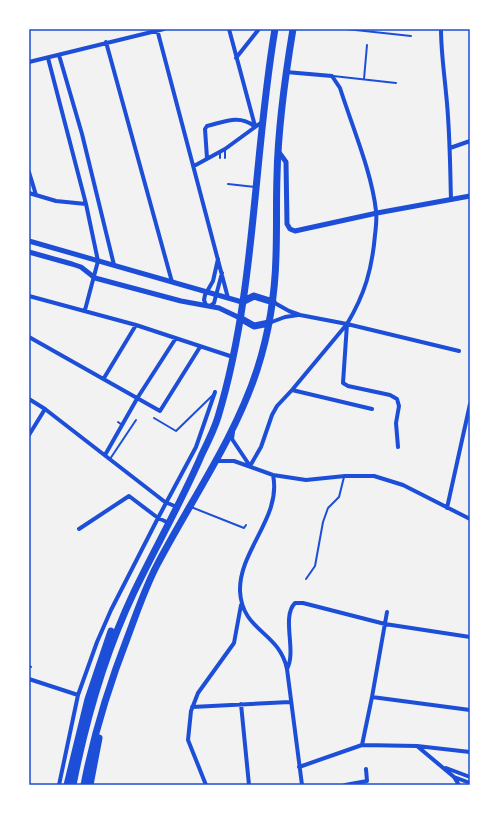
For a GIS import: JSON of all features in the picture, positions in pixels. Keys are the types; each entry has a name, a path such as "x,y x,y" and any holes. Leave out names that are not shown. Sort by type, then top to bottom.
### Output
{"highway":[{"path":"73,785 86,727 116,631 217,420 233,356 240,318 252,236 267,78 275,29"},
{"path":"84,785 90,752 112,676 143,595 156,566 234,423 252,383 269,323 276,258 278,151 286,72 293,29"},
{"path":"242,302 254,296 272,302"},
{"path":"240,318 254,326 269,323"},
{"path":"67,785 88,699 98,668 113,626 134,593"},
{"path":"90,785 101,729 114,686 133,634 143,595"}],"street":[{"path":"29,62 164,29"},
{"path":"229,29 255,126"},
{"path":"236,58 258,29"},
{"path":"441,29 441,57 446,93 450,148 451,200"},
{"path":"157,30 223,272 228,298"},
{"path":"106,42 172,282"},
{"path":"59,55 82,134 114,265"},
{"path":"48,58 86,204 98,261 95,278 85,310"},
{"path":"250,466 261,447 277,406 347,324 362,297 373,260 377,213 374,193 340,88 332,76 286,72"},
{"path":"208,158 205,129 207,126 235,119 247,120 255,126"},
{"path":"194,166 225,149 255,126 263,122"},
{"path":"450,148 470,141"},
{"path":"278,151 286,162 286,224 290,230 295,231 377,213 470,196"},
{"path":"29,172 36,195"},
{"path":"29,194 56,201 86,204"},
{"path":"29,241 242,302"},
{"path":"29,253 72,264 81,268 95,278 181,301 208,306 240,318"},
{"path":"208,306 204,300 214,281 218,258"},
{"path":"208,306 214,302 223,272"},
{"path":"29,296 85,310 136,325 200,347 233,356"},
{"path":"272,302 300,315 347,324 459,351"},
{"path":"269,323 285,317 300,315"},
{"path":"347,324 343,383 348,386 390,395 397,398 399,406 396,423 398,447"},
{"path":"104,378 136,325"},
{"path":"29,337 138,397 160,411 200,347"},
{"path":"106,455 138,397 176,338"},
{"path":"292,390 372,409"},
{"path":"59,785 78,695 111,610 196,447 215,392"},
{"path":"29,399 106,455 166,502 176,507"},
{"path":"447,508 470,404"},
{"path":"29,435 45,410"},
{"path":"234,423 232,439 250,466"},
{"path":"214,461 234,461 273,475 306,480 345,476 374,476 396,482 470,519"},
{"path":"206,785 188,740 192,707 198,693 234,643 241,605 240,586 242,576 264,525 273,499 276,487 273,475"},
{"path":"79,529 129,496 158,518 169,523"},
{"path":"287,669 291,662 290,616 292,607 296,603 302,603 385,624 470,638"},
{"path":"241,605 247,617 260,631 273,641 283,654 287,669 290,702 302,785"},
{"path":"362,745 387,612"},
{"path":"29,679 78,695"},
{"path":"372,697 470,710"},
{"path":"192,707 290,702"},
{"path":"241,704 249,785"},
{"path":"299,767 362,745 417,746 470,752"},
{"path":"417,746 454,777 459,785"},
{"path":"442,767 470,777"},
{"path":"345,785 367,781 366,769"},
{"path":"454,777 470,783"}],"lane":[{"path":"346,29 367,30 411,36"},
{"path":"364,79 366,45"},
{"path":"332,76 396,82"},
{"path":"225,149 225,158"},
{"path":"220,152 220,158"},
{"path":"230,181 229,184 257,188"},
{"path":"154,418 176,431 215,392"},
{"path":"110,459 136,420"},
{"path":"118,422 122,425"},
{"path":"306,578 315,566 323,522 328,508 339,497 345,476"},
{"path":"190,506 244,528 246,525"}]}
